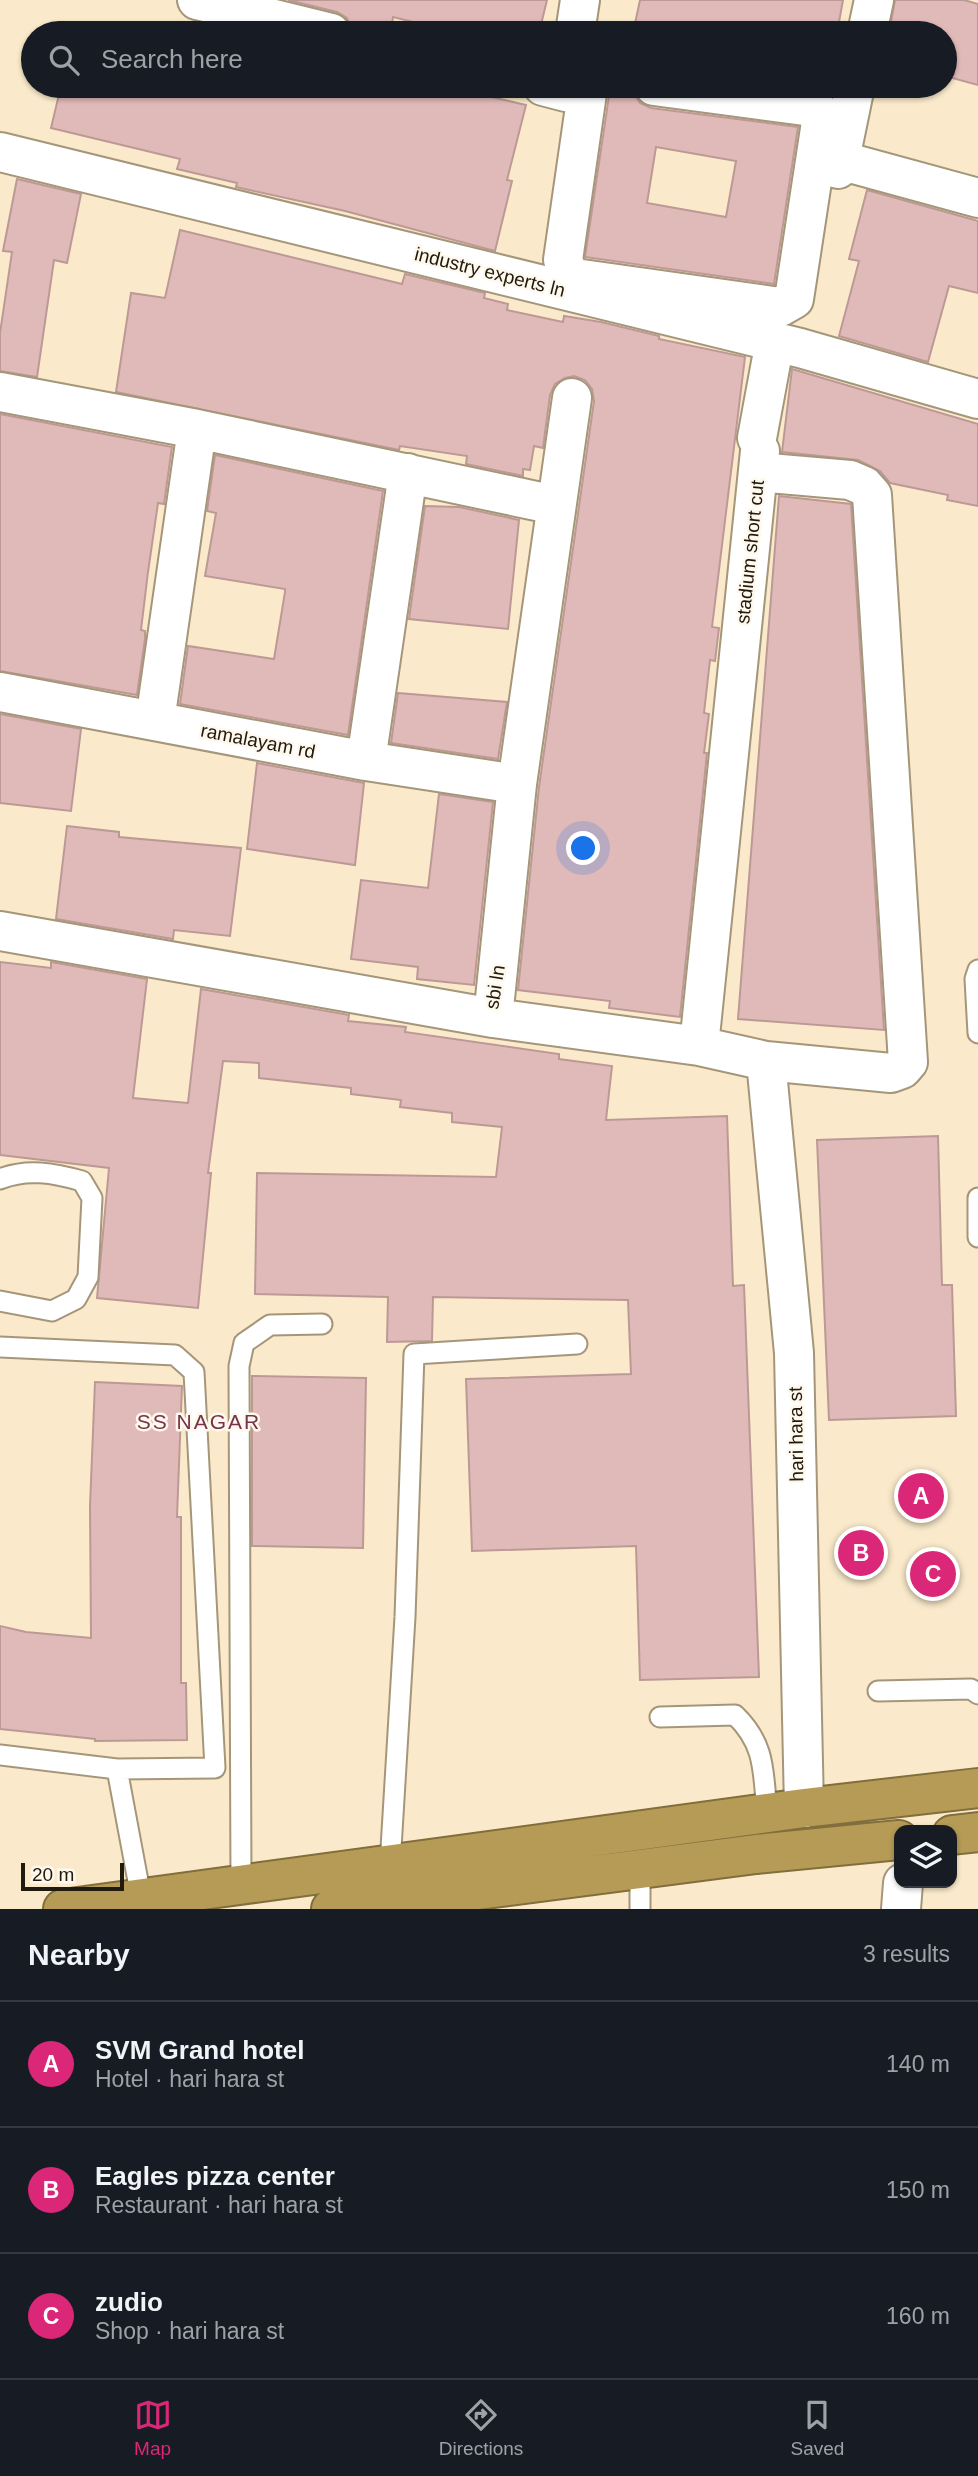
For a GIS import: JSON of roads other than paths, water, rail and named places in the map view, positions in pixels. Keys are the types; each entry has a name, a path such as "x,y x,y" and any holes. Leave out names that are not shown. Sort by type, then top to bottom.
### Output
{"highway":[{"path":"63,1909 804,1808 978,1788"},
{"path":"957,1834 978,1832"},
{"path":"340,1908 894,1841"}],"street":[{"path":"197,0 282,21"},
{"path":"577,21 580,0"},
{"path":"870,21 874,0"},
{"path":"538,284 564,98"},
{"path":"566,98 563,260 568,273 575,278 779,307 794,299 821,122 841,105"},
{"path":"744,98 812,107 841,105"},
{"path":"758,454 839,160 841,105"},
{"name":"industry experts ln","path":"0,152 788,344 978,399"},
{"path":"839,160 978,198"},
{"path":"0,392 197,429 555,505"},
{"name":"sbi ln","path":"0,931 493,1018 517,784 572,398"},
{"path":"155,721 197,429"},
{"name":"stadium short cut","path":"699,1046 758,454 864,485 872,495 909,1051 908,1062 902,1069 891,1073 766,1061"},
{"path":"366,761 408,473"},
{"name":"ramalayam rd","path":"0,692 366,761 517,784"},
{"path":"493,1018 699,1046 766,1061"},
{"name":"hari hara st","path":"766,1061 794,1353 804,1808"},
{"path":"901,1909 903,1888"}],"lane":[{"path":"978,970 975,979 975,1014 978,1033"},
{"path":"0,1179 18,1172 58,1174 82,1181 92,1198 88,1277 76,1299 52,1311 0,1301"},
{"path":"978,1198 978,1237"},
{"path":"241,1884 239,1366 244,1343 270,1325 322,1324"},
{"path":"390,1865 405,1617 414,1354 577,1344"},
{"path":"0,1347 175,1355 194,1372 215,1768 117,1769 0,1755"},
{"path":"878,1691 971,1689 978,1694"},
{"path":"660,1717 735,1715 751,1730 761,1751 767,1813"},
{"path":"117,1769 141,1898"},
{"path":"639,1870 640,1909"}],"place":[{"name":"SVM Grand hotel","path":"921,1496"},
{"name":"Eagles pizza center","path":"861,1553"},
{"name":"zudio","path":"933,1574"}],"district":[{"name":"SS NAGAR","path":"199,1421"}]}
